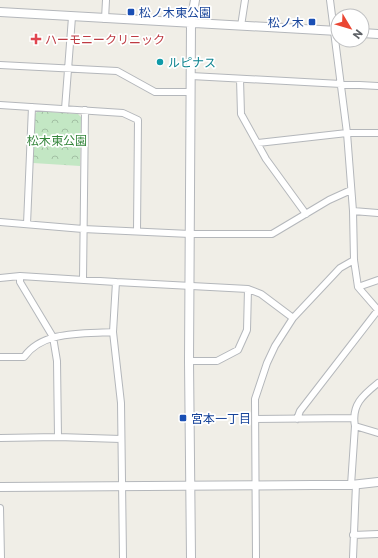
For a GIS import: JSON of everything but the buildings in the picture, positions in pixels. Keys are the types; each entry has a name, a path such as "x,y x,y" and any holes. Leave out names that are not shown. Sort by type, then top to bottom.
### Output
{"street":[{"path":"106,0 106,19"},
{"path":"191,558 189,361 191,23 195,0"},
{"path":"241,26 245,0"},
{"path":"0,12 330,31"},
{"path":"65,109 72,17"},
{"path":"297,418 300,411 378,310 358,287 354,260 353,211 347,132 338,48"},
{"path":"0,64 117,71 155,92 191,92"},
{"path":"191,76 378,86"},
{"path":"240,79 241,114 266,159 306,214"},
{"path":"0,105 123,113 138,120 137,231"},
{"path":"26,224 32,107"},
{"path":"83,280 85,110"},
{"path":"258,143 347,132 378,133"},
{"path":"0,222 83,229 190,234 272,234 329,200 351,190"},
{"path":"353,211 378,213"},
{"path":"256,558 255,399 267,363 275,346 293,318 340,268 354,260"},
{"path":"0,278 20,276 248,289 261,294 293,318"},
{"path":"20,276 20,282 53,337 57,361 58,437"},
{"path":"358,287 378,280"},
{"path":"116,282 113,332 121,403 123,558"},
{"path":"189,361 218,361 238,350 247,330 248,289"},
{"path":"0,357 24,357 28,351 53,337 113,332"},
{"path":"353,558 354,408 366,393 378,383"},
{"path":"255,419 354,418"},
{"path":"355,426 378,433"},
{"path":"0,438 58,437 121,439"},
{"path":"0,487 256,486 378,482"},
{"path":"0,508 1,558"},
{"path":"353,535 378,534"}],"green space":[{"name":"松木東公園","path":"38,111 78,114 81,117 80,166 33,163 35,114"}],"place":[{"name":"松ノ木東公園","path":"131,12"},
{"name":"松ノ木","path":"312,22"},
{"name":"ハーモニークリニック","path":"36,39"},
{"name":"ルピナス","path":"160,62"},
{"name":"宮本一丁目","path":"183,418"}]}
